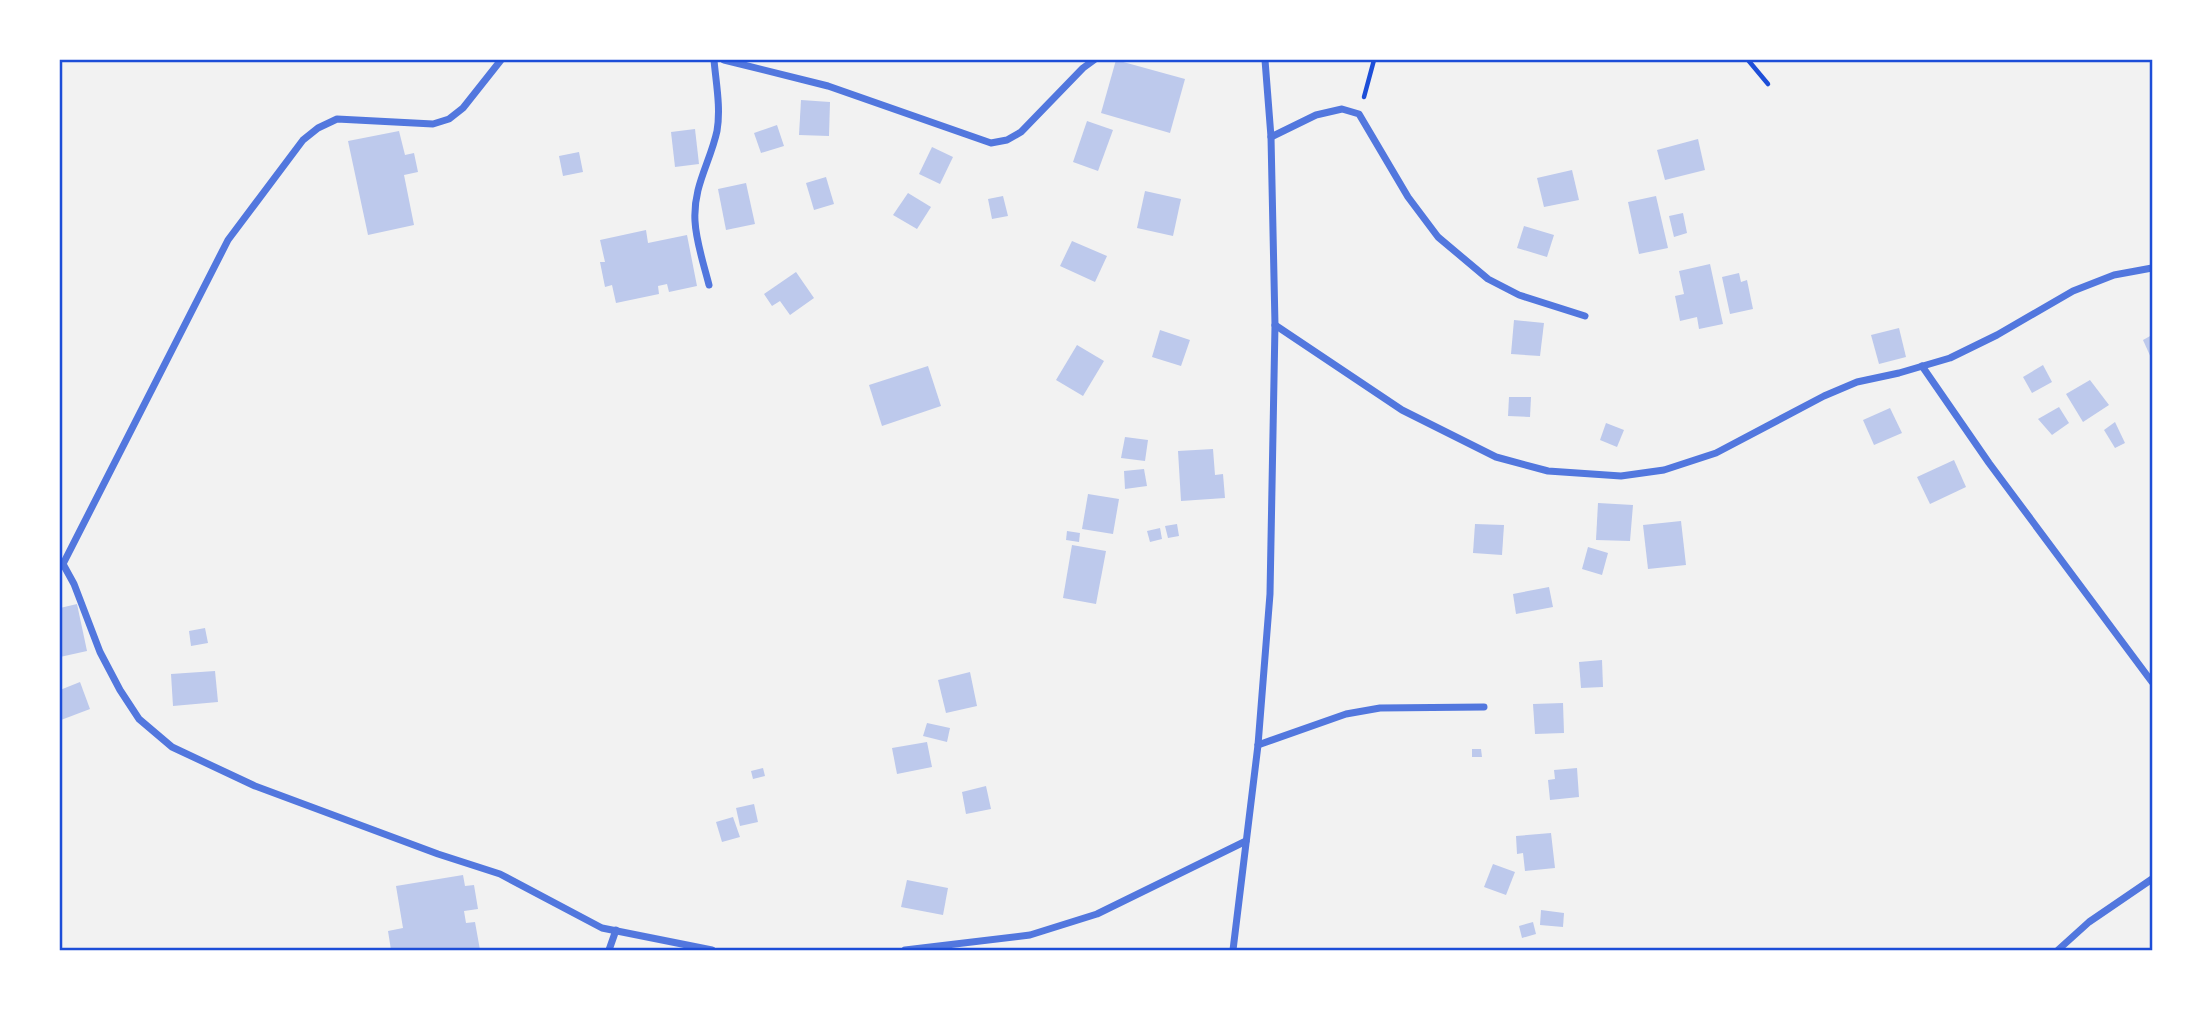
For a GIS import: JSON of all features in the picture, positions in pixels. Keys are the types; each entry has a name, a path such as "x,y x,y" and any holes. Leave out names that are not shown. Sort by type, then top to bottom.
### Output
{"street":[{"path":"501,60 463,108 450,119 433,124 337,119 318,128 303,140 228,240 61,563 74,584 100,652 120,690 139,719 172,747 255,786 438,854 500,874 602,928 712,950"},
{"path":"709,285 695,222 700,178 717,129 719,108 713,60"},
{"path":"724,60 828,86 991,143 1007,140 1021,132 1094,60"},
{"path":"1233,950 1258,745 1270,594 1275,325 1270,136 1265,60"},
{"path":"1270,136 1316,115 1342,109 1359,114 1408,197 1438,237 1489,279 1518,295 1585,316"},
{"path":"1275,325 1402,410 1496,457 1548,471 1621,476 1664,470 1716,453 1824,396 1857,382 1950,358 1997,335 2073,291 2114,275 2152,268"},
{"path":"1922,366 1989,463 2152,682"},
{"path":"1258,745 1346,714 1380,708 1484,707"},
{"path":"905,950 1030,935 1097,914 1246,841"},
{"path":"2058,950 2089,922 2152,879"},
{"path":"609,950 616,930"}],"path":[{"path":"1359,114 1374,60"},
{"path":"1748,60 1768,84"}],"building":[{"path":"1116,60 1185,79 1170,133 1101,113"},
{"path":"801,100 830,102 829,136 799,135"},
{"path":"1087,121 1113,130 1098,171 1073,162"},
{"path":"777,125 784,146 761,153 754,133"},
{"path":"695,129 699,164 675,167 671,132"},
{"path":"399,131 405,155 414,153 418,172 404,175 414,225 368,235 348,141"},
{"path":"1698,139 1705,170 1665,180 1657,150"},
{"path":"932,147 953,157 940,184 919,174"},
{"path":"579,152 583,172 563,176 559,156"},
{"path":"1572,170 1579,200 1544,207 1537,178"},
{"path":"826,177 834,204 814,210 806,183"},
{"path":"746,183 755,224 726,230 718,189"},
{"path":"1145,191 1181,199 1173,236 1137,228"},
{"path":"908,193 931,207 917,229 893,215"},
{"path":"1003,196 1008,216 992,219 988,199"},
{"path":"1656,196 1668,248 1639,254 1628,202"},
{"path":"1683,213 1687,233 1674,237 1669,216"},
{"path":"1524,226 1554,235 1547,257 1517,248"},
{"path":"646,230 648,243 687,235 697,286 669,292 667,284 658,286 659,294 616,303 612,285 605,287 600,262 605,262 600,240"},
{"path":"1072,241 1107,256 1095,282 1060,266"},
{"path":"1710,264 1723,324 1699,329 1697,317 1680,321 1675,296 1684,294 1679,271"},
{"path":"796,272 814,298 790,315 780,301 772,306 764,294"},
{"path":"1739,273 1741,282 1747,280 1753,309 1730,314 1722,277"},
{"path":"1514,320 1544,323 1540,356 1511,354"},
{"path":"1899,328 1906,357 1879,364 1871,335"},
{"path":"1160,330 1190,340 1181,366 1152,357"},
{"path":"2152,335 2152,360 2143,340"},
{"path":"1077,345 1104,361 1083,396 1056,380"},
{"path":"2043,365 2052,382 2032,393 2023,377"},
{"path":"928,366 941,406 882,426 869,385"},
{"path":"2090,380 2109,405 2083,422 2066,394"},
{"path":"1509,397 1531,397 1530,417 1508,416"},
{"path":"2059,407 2069,423 2052,435 2038,419"},
{"path":"1890,408 1902,433 1874,445 1863,420"},
{"path":"2115,422 2125,443 2115,448 2104,430"},
{"path":"1606,423 1624,430 1617,447 1600,440"},
{"path":"1125,437 1148,440 1145,461 1121,458"},
{"path":"1213,449 1215,475 1223,474 1225,498 1181,501 1178,451"},
{"path":"1954,460 1966,487 1930,504 1917,477"},
{"path":"1144,469 1147,486 1125,489 1124,471"},
{"path":"1088,494 1119,499 1113,534 1082,529"},
{"path":"1598,503 1633,505 1630,541 1596,540"},
{"path":"1681,521 1686,565 1648,569 1643,525"},
{"path":"1177,524 1179,536 1168,538 1165,526"},
{"path":"1475,524 1504,525 1502,555 1473,553"},
{"path":"1160,528 1162,539 1150,542 1147,531"},
{"path":"1067,531 1080,533 1079,542 1066,540"},
{"path":"1072,545 1106,551 1096,604 1063,598"},
{"path":"1588,547 1608,553 1602,575 1582,569"},
{"path":"1549,587 1553,607 1516,614 1513,594"},
{"path":"77,604 87,651 60,657 60,608"},
{"path":"205,628 208,643 191,646 189,631"},
{"path":"1602,660 1603,687 1581,688 1579,662"},
{"path":"215,671 218,702 173,706 171,674"},
{"path":"970,672 977,706 946,713 938,680"},
{"path":"80,682 90,709 61,720 60,690"},
{"path":"1563,703 1564,733 1535,734 1533,704"},
{"path":"927,723 950,728 947,742 923,736"},
{"path":"927,742 932,767 897,774 892,748"},
{"path":"1472,749 1481,749 1482,757 1472,757"},
{"path":"763,768 765,776 753,779 751,771"},
{"path":"1577,768 1579,797 1550,800 1548,780 1555,779 1554,770"},
{"path":"986,786 991,809 966,814 962,792"},
{"path":"754,804 758,822 740,826 736,808"},
{"path":"733,817 740,837 722,842 716,822"},
{"path":"1551,833 1555,868 1525,871 1523,853 1517,854 1516,836"},
{"path":"1493,864 1515,872 1506,895 1484,887"},
{"path":"463,875 465,886 474,885 478,909 464,911 466,923 475,922 480,950 391,950 388,931 403,928 396,886"},
{"path":"907,880 948,888 943,915 901,907"},
{"path":"1541,910 1564,913 1563,927 1540,925"},
{"path":"1533,922 1536,934 1522,938 1519,926"}]}
